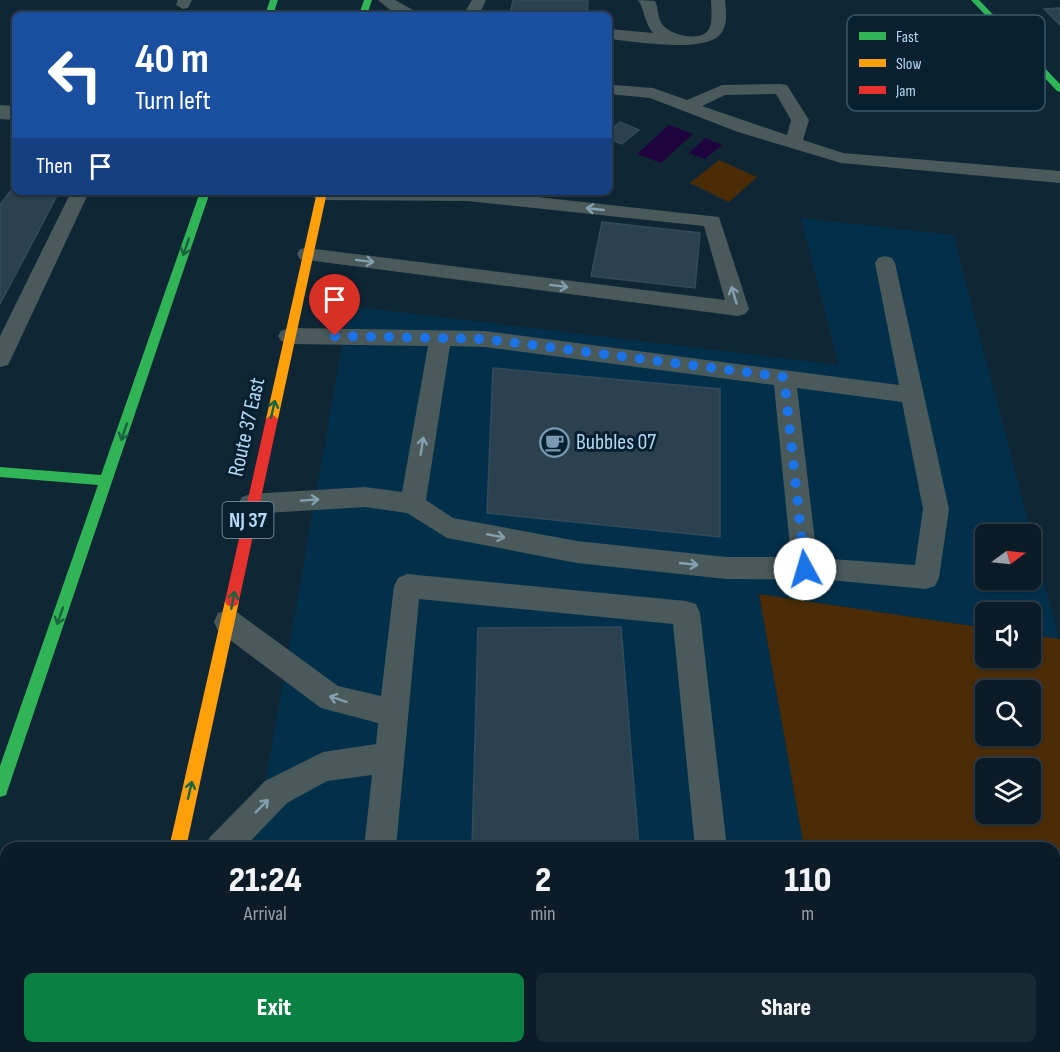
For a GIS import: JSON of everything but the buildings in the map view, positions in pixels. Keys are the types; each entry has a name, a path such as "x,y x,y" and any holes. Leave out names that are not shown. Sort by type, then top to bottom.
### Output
{"main road":[{"path":"975,0 989,15"},
{"path":"1045,73 1060,89"},
{"path":"0,789 204,195"},
{"name":"Route 37 East","path":"178,842 321,195"},
{"path":"0,472 107,481"}],"lane":[{"path":"385,0 404,12"},
{"path":"645,0 650,4 650,18 654,28 681,39"},
{"path":"612,34 700,41 712,37 717,31 718,0"},
{"path":"689,106 722,90 781,88 800,120 793,143"},
{"path":"614,90 653,93 841,158 1060,177"},
{"path":"0,359 79,195"},
{"path":"307,254 738,309 712,221 467,195"},
{"path":"252,504 365,497 413,504 447,527 577,552 726,568 805,569 926,578 936,508 885,263"},
{"path":"289,336 485,339 912,394"},
{"path":"413,504 440,338"},
{"path":"784,377 805,569"},
{"path":"381,842 407,585 686,613 710,842"},
{"path":"228,622 331,698 394,713"},
{"path":"227,842 276,792 323,766 390,758"}],"shaded area":[{"path":"669,125 693,134 661,163 637,154"},
{"path":"705,138 722,145 705,159 689,153"},
{"path":"719,160 757,177 729,202 690,183"},
{"path":"801,218 953,235 1029,524 975,524 975,590 1041,590 1041,570 1059,639 1041,636 1041,602 975,602 975,626 759,594 803,842 255,842 349,306 839,365"},
{"path":"759,594 975,626 975,668 1041,668 1041,636 1060,639 1060,842 803,842"}],"traffic: fast":[{"path":"270,12 274,0"},
{"path":"364,12 368,0"},
{"path":"975,0 989,15"},
{"path":"1045,73 1060,89"},
{"path":"0,789 204,195"},
{"path":"0,472 107,481"}],"traffic: slow":[{"path":"272,419 321,195"},
{"path":"178,842 232,601"}],"traffic: jam":[{"path":"232,601 272,419"}],"place":[{"name":"Bubbles 07","path":"555,442"}],"route":[{"path":"335,336 485,339 784,377 805,569"}]}
